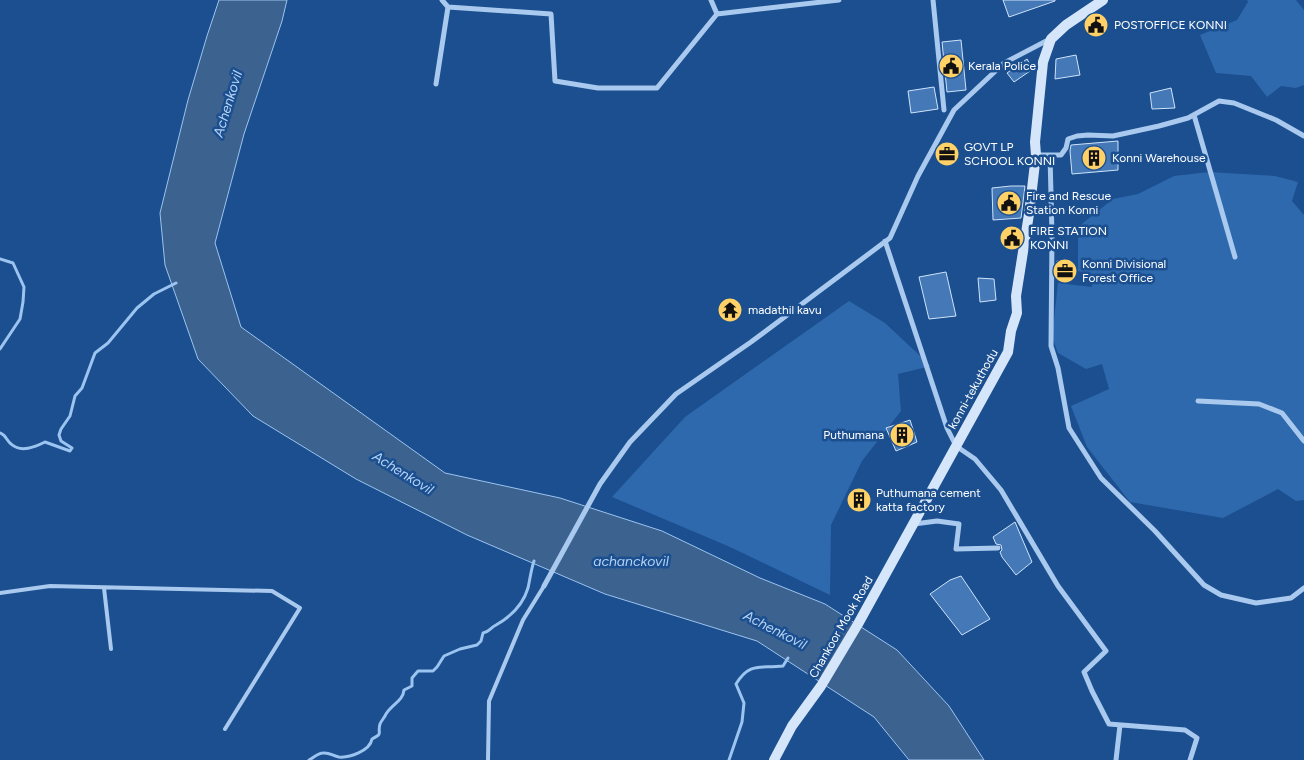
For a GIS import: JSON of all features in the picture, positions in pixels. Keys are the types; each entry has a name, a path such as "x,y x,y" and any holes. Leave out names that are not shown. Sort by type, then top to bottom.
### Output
{"main road":[{"name":"konni-tekuthodu","path":"906,537 1008,352 1011,331 1017,313 1016,296 1036,155 1035,142 1040,82 1043,62 1051,39 1066,25 1103,0"},
{"name":"Chankoor Mook Road","path":"774,760 792,726 821,686 858,624 906,537"}],"street":[{"path":"442,0 448,7 551,14 555,81 598,88 657,88 717,14 839,0"},
{"path":"711,0 717,14"},
{"path":"933,0 944,110"},
{"path":"436,84 448,7"},
{"path":"544,586 600,484 630,442 676,394 751,342 890,238 918,176 954,110 1004,63 1051,39"},
{"path":"1036,155 1061,155 1066,148 1068,139 1077,136 1113,136 1159,126 1194,115 1219,101 1234,103 1276,120 1304,136"},
{"path":"1194,115 1235,257"},
{"path":"1050,155 1052,235 1051,346 1058,368 1069,428 1101,478 1155,531 1204,585 1220,595 1256,602 1292,598 1304,588"},
{"path":"885,241 947,428 956,446 975,459 1001,490 1058,586 1106,651 1084,672 1109,724 1184,730 1197,738 1190,760"},
{"path":"1198,401 1259,404 1282,413 1304,441"},
{"path":"913,524 938,521 959,524 956,549 998,548"},
{"path":"1116,760 1120,725"}],"lane":[{"path":"0,593 50,586 272,591 300,608 225,729"},
{"path":"488,760 489,701 523,620 544,586"},
{"path":"104,588 111,649"}],"shaded area":[{"path":"1247,0 1296,0 1304,10 1304,85 1296,88 1281,86 1267,97 1251,76 1216,73 1200,35 1237,20 1248,2"},
{"path":"1209,172 1275,176 1298,182 1292,201 1304,215 1304,500 1296,501 1278,489 1223,518 1130,502 1087,447 1071,406 1109,389 1102,364 1086,369 1058,353 1052,337 1058,283 1092,287 1091,274 1078,271 1078,227 1113,199 1138,194 1174,176"},
{"path":"849,301 885,323 931,366 898,374 901,411 862,461 831,525 830,595 730,547 612,497 685,417"}],"water":[{"name":"achanckovil","path":"219,0 287,0 282,21 244,134 215,243 241,327 445,473 560,498 662,531 760,578 825,604 897,650 949,706 984,760 909,760 874,717 757,641 605,594 467,535 356,479 253,416 198,359 165,265 160,213 188,100"}],"building":[{"path":"1003,0 1055,0 1055,1 1009,17"},
{"name":"Kerala Police","path":"961,40 966,90 947,92 942,42"},
{"path":"1076,55 1080,75 1055,79 1056,59"},
{"path":"1027,59 1033,69 1014,82 1007,73"},
{"path":"934,87 938,109 911,113 908,91"},
{"path":"1171,88 1175,108 1152,109 1150,93"},
{"name":"Konni Warehouse","path":"1118,141 1118,170 1072,174 1071,145"},
{"name":"Fire and Rescue Station Konni","path":"1025,186 1021,218 993,220 992,188"},
{"name":"Konni Divisional Forest Office","path":"1057,261 1071,262 1071,281 1058,280"},
{"path":"946,272 956,316 929,319 919,277"},
{"path":"978,278 994,279 996,300 980,302"},
{"name":"Puthumana","path":"910,420 917,442 896,451 886,428"},
{"name":"Puthumana cement katta factory","path":"859,488 871,497 857,511 847,502"},
{"path":"1015,522 1032,562 1016,575 1002,557 1000,552 1002,550 1001,545 996,544 993,537"},
{"path":"961,576 990,619 962,635 930,594 950,580"}],"waterway":[{"path":"0,259 13,263 24,287 20,319 0,349"},
{"path":"72,448 61,441 59,435 70,416 75,396 82,388 95,353 108,343 137,308 154,294 176,283"},
{"path":"0,433 11,444 19,448 24,449 45,442 70,451 72,448"},
{"path":"309,760 323,753 339,757 348,756 358,753 367,747 372,739 379,734 380,724 388,711 402,697 404,690 412,686 412,678 418,671 433,671 444,656 460,649 477,645 481,641 483,633 487,632 515,610 526,594 534,561"},
{"path":"729,760 742,722 744,703 736,684 751,669 783,666 788,658"}],"place":[{"name":"POSTOFFICE KONNI","path":"1096,25"},
{"name":"Kerala Police","path":"951,66"},
{"name":"GOVT LP SCHOOL KONNI","path":"947,154"},
{"name":"Konni Warehouse","path":"1094,158"},
{"name":"Fire and Rescue Station Konni","path":"1009,203"},
{"name":"FIRE STATION KONNI","path":"1012,238"},
{"name":"Konni Divisional Forest Office","path":"1065,271"},
{"name":"madathil kavu","path":"730,310"},
{"name":"Puthumana","path":"902,435"},
{"name":"Puthumana cement katta factory","path":"859,500"}],"water label":[{"name":"Achenkovil","path":"228,104"},
{"name":"Achenkovil","path":"403,473"},
{"name":"Achenkovil","path":"775,630"}]}
